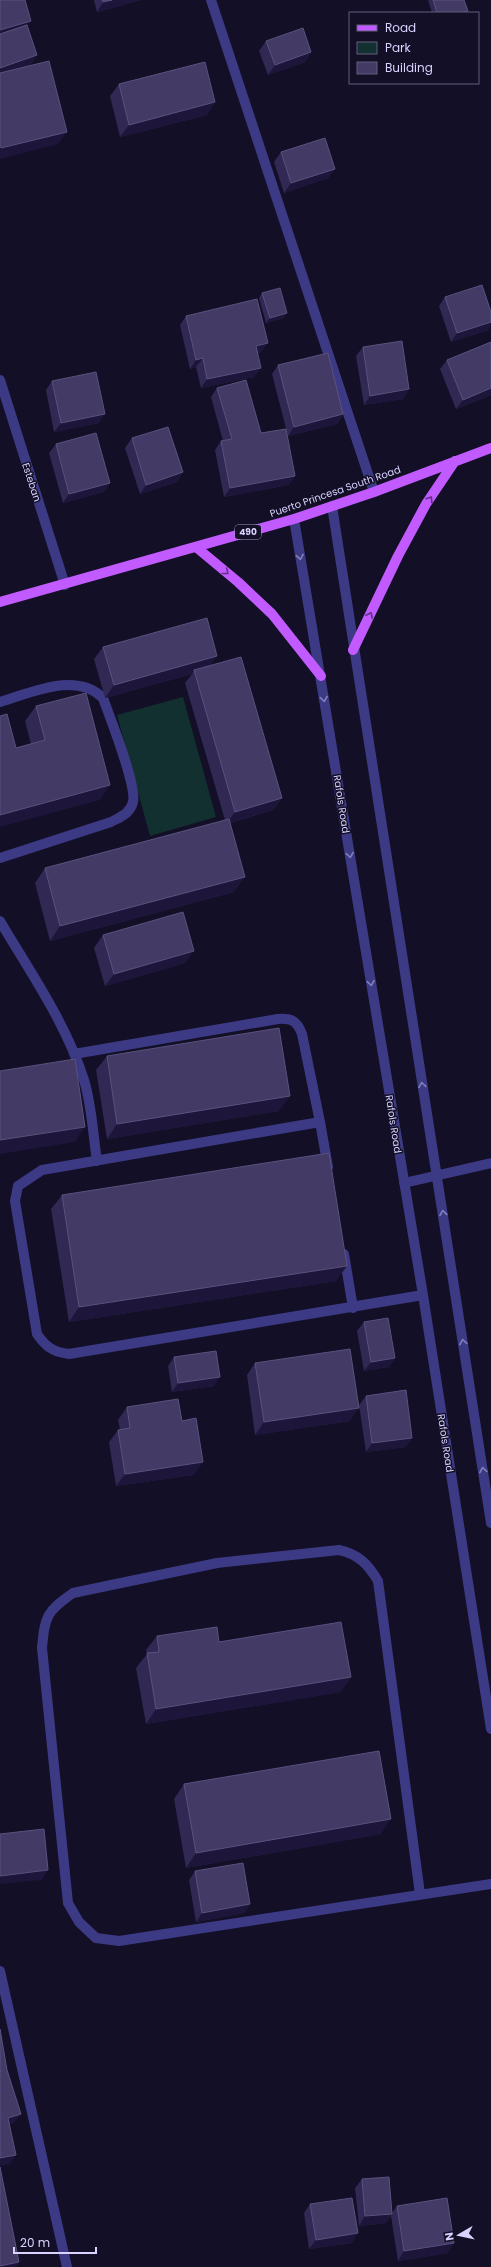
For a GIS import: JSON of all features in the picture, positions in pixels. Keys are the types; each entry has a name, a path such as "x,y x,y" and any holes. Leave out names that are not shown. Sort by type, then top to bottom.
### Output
{"main road":[{"name":"Puerto Princesa South Road","path":"0,602 65,585 294,519 374,492 491,448"},
{"path":"354,650 398,556 426,504 455,461"},
{"path":"196,548 238,582 272,614 320,676"}],"street":[{"path":"211,0 374,492"},
{"name":"Esteban","path":"0,380 65,585"},
{"path":"332,506 491,1523"},
{"name":"Rafols Road","path":"294,519 423,1295 491,1729"},
{"path":"0,702 64,685 84,685 95,690 103,698 132,786 133,802 126,815 111,822 0,858"},
{"path":"0,921 60,1024 74,1054 84,1082 97,1161"},
{"path":"74,1054 290,1018 298,1024 302,1034 330,1176"},
{"path":"320,1122 42,1170 18,1186 15,1201 37,1334 46,1346 57,1352 69,1354 354,1308 423,1295"},
{"path":"404,1183 491,1163"},
{"path":"342,1246 354,1308"},
{"path":"420,1894 378,1581 369,1567 353,1553 339,1550 217,1563 73,1593 55,1606 44,1621 42,1648 68,1903 79,1922 96,1938 119,1941 491,1884"},
{"path":"0,1971 67,2267"}],"green space":[{"path":"183,697 216,817 150,836 117,715"}],"building":[{"path":"0,0 25,0 31,21 0,30"},
{"path":"433,0 464,0 468,11 464,12 437,12"},
{"path":"27,25 37,55 0,68 0,34"},
{"path":"303,28 311,52 275,65 266,41"},
{"path":"49,61 67,132 1,148 0,73"},
{"path":"205,62 215,102 129,125 119,84"},
{"path":"325,138 335,169 291,183 281,152"},
{"path":"482,285 491,312 491,322 457,333 445,297"},
{"path":"280,288 287,313 270,318 262,293"},
{"path":"257,299 268,343 256,346 261,368 207,379 203,358 196,360 186,316"},
{"path":"402,341 409,389 370,396 363,347"},
{"path":"491,342 491,388 463,400 447,360"},
{"path":"328,353 343,414 294,427 278,365"},
{"path":"96,372 105,414 61,423 52,381"},
{"path":"246,380 261,433 286,429 295,476 230,488 221,441 232,439 217,388"},
{"path":"168,427 183,472 146,485 132,438"},
{"path":"96,433 110,483 69,494 56,444"},
{"path":"207,618 217,656 114,685 103,647"},
{"path":"241,657 282,798 235,812 194,670"},
{"path":"86,693 110,785 0,815 0,716 7,714 16,748 45,740 36,706"},
{"path":"229,819 245,877 60,926 45,868"},
{"path":"183,912 194,951 114,974 103,935"},
{"path":"279,1028 290,1096 117,1124 107,1056"},
{"path":"75,1059 85,1127 0,1140 0,1071"},
{"path":"329,1153 347,1266 79,1307 62,1195"},
{"path":"388,1318 395,1358 371,1362 364,1322"},
{"path":"350,1349 359,1408 264,1422 255,1363"},
{"path":"216,1351 220,1377 178,1383 174,1357"},
{"path":"406,1390 412,1438 372,1443 366,1396"},
{"path":"178,1399 182,1421 196,1418 203,1462 125,1474 118,1430 130,1428 127,1407"},
{"path":"341,1622 351,1677 156,1709 147,1653 159,1652 157,1636 217,1627 219,1642"},
{"path":"379,1751 391,1819 196,1853 184,1784"},
{"path":"44,1829 48,1870 0,1876 0,1834"},
{"path":"243,1863 250,1904 202,1913 195,1871"},
{"path":"0,2029 7,2070 21,2114 8,2118 16,2155 0,2158 0,2071"},
{"path":"0,2167 19,2262 0,2266"},
{"path":"389,2177 392,2214 365,2216 362,2179"},
{"path":"352,2198 358,2233 316,2240 310,2204"},
{"path":"447,2198 454,2243 404,2251 397,2206"}]}
